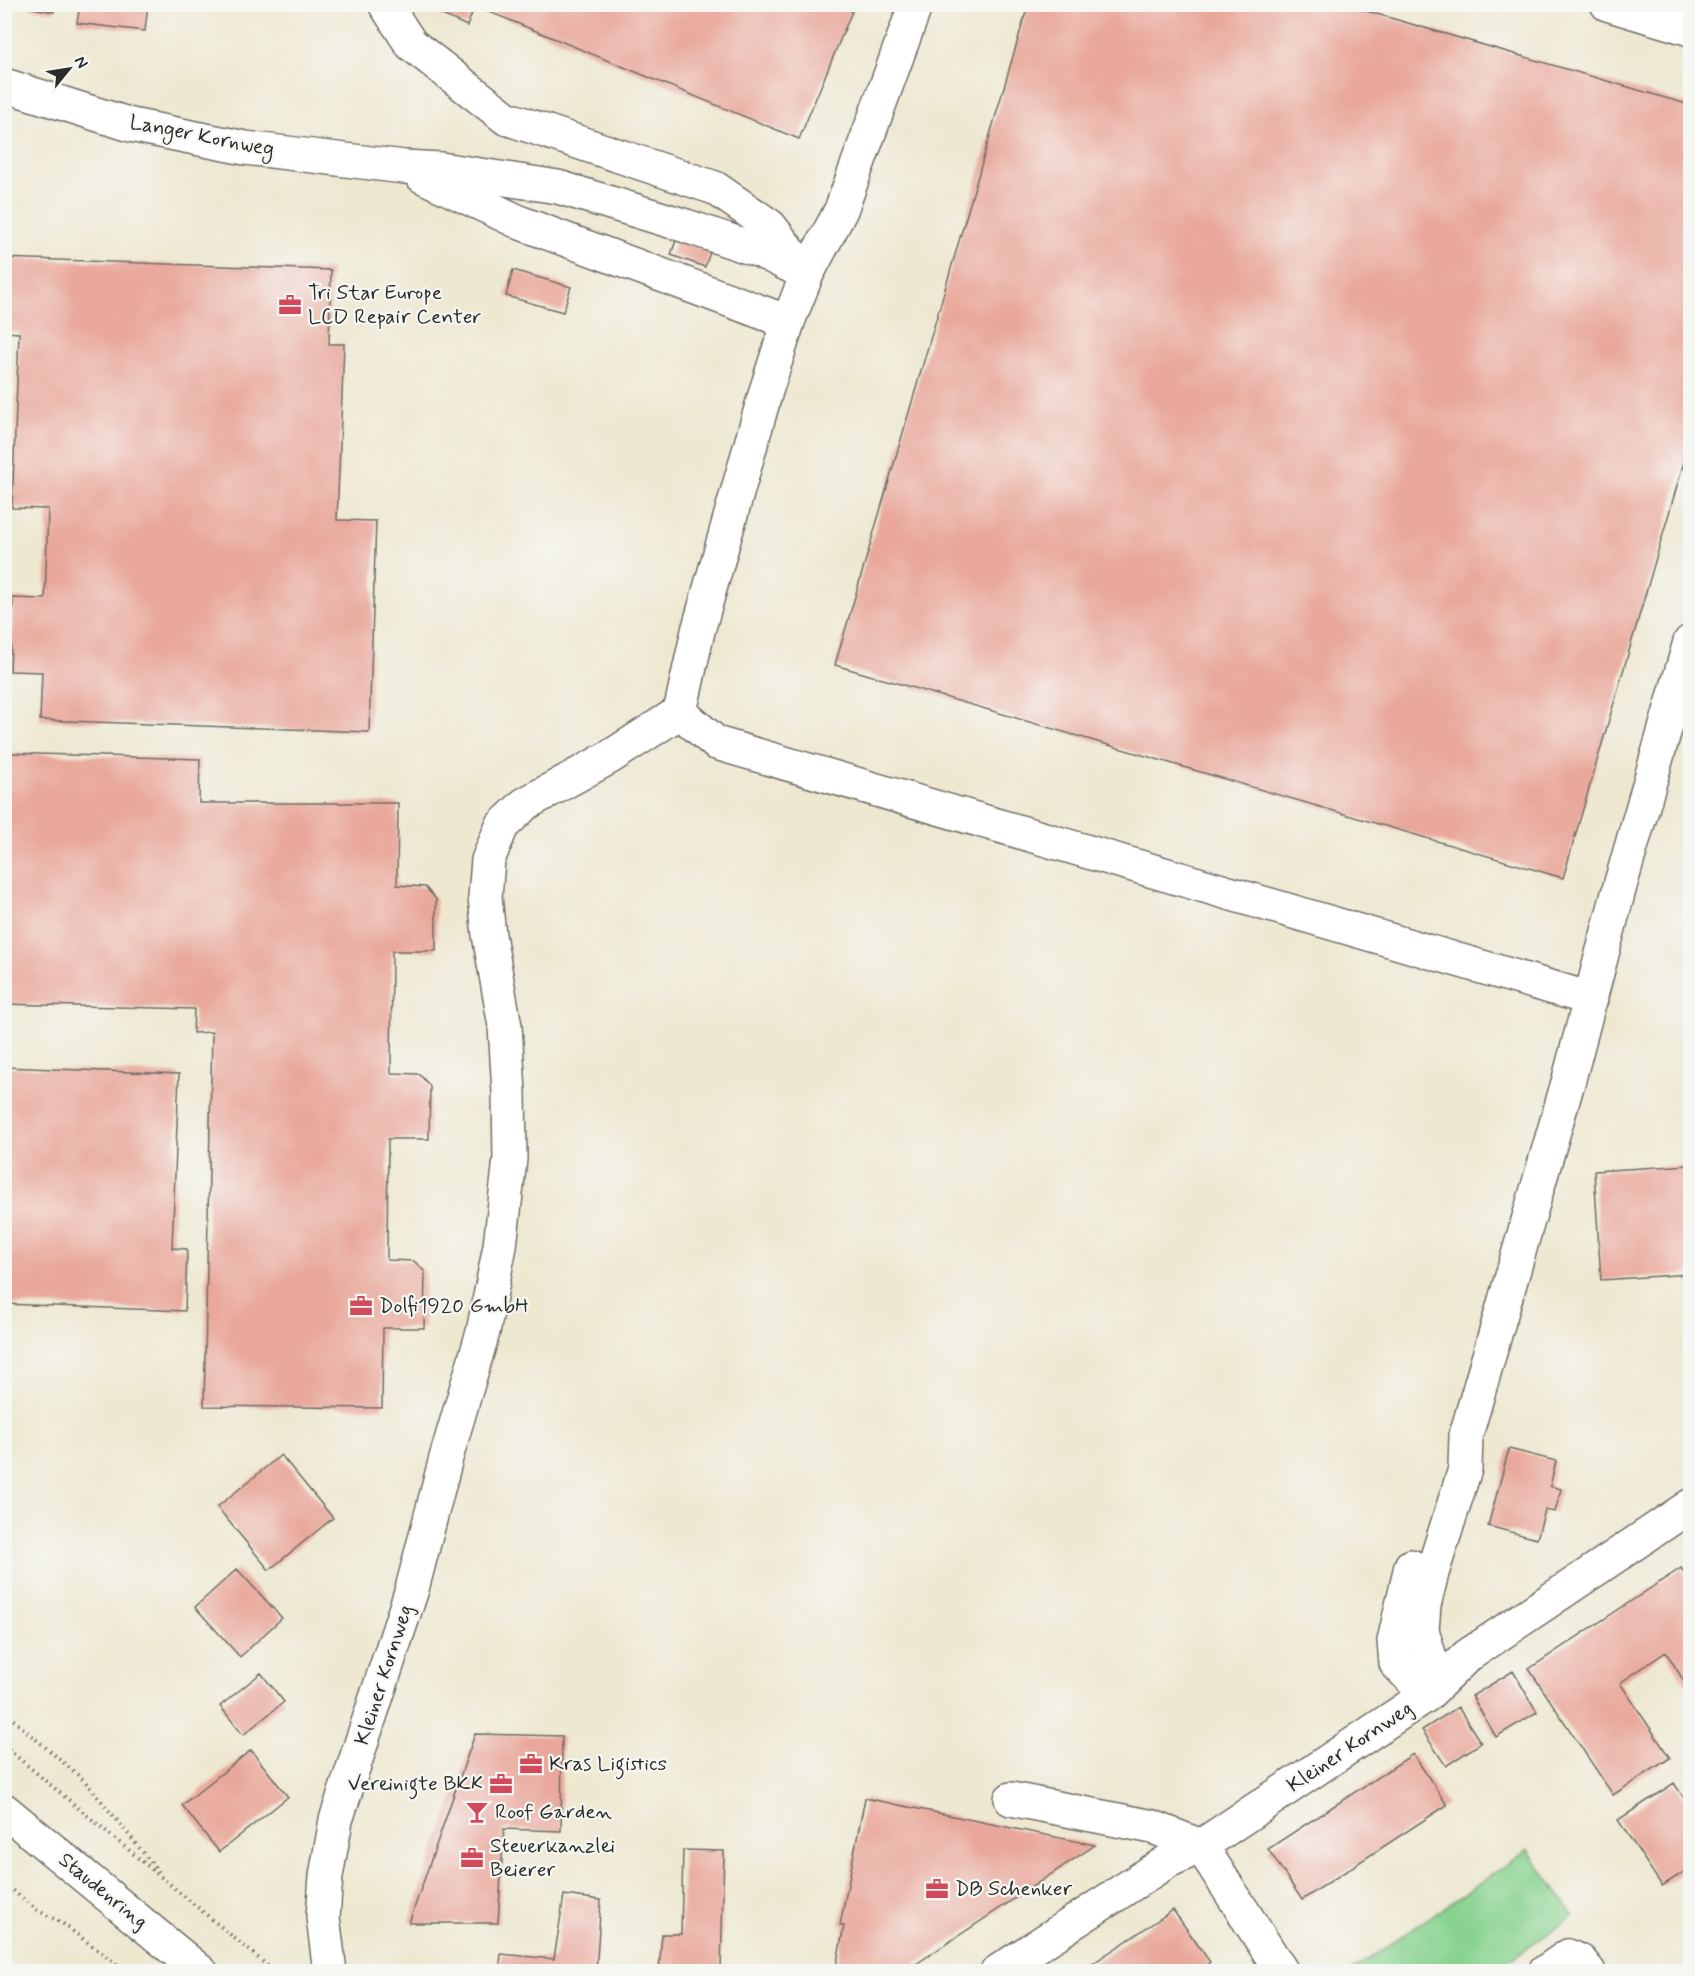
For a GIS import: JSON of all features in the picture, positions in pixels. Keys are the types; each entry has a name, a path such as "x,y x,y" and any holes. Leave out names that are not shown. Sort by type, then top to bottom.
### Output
{"street":[{"path":"385,4 411,44 506,118 715,188 770,226 807,274"},
{"path":"916,4 841,210 807,274 788,322 765,392 704,611 680,712 716,743 1591,999"},
{"path":"1607,4 1690,29"},
{"name":"Langer Kornweg","path":"4,85 131,125 245,147 452,171 558,187 760,251 807,274"},
{"path":"404,167 521,223 788,322"},
{"path":"1427,1695 1430,1658 1422,1630 1424,1605 1465,1468 1466,1435 1690,642"},
{"name":"Kleiner Kornweg","path":"330,1971 323,1917 326,1875 336,1820 412,1590 446,1458 483,1332 500,1246 510,1159 505,1026 489,935 485,897 488,860 502,826 525,804 610,757 680,712"},
{"name":"Kleiner Kornweg","path":"997,1971 1168,1861 1201,1846 1427,1695 1467,1656 1690,1506"},
{"path":"1011,1799 1153,1827 1201,1846 1282,1971"},
{"name":"Staudenring","path":"4,1810 201,1971"},
{"path":"1545,1971 1568,1956 1580,1961 1588,1971"}],"path":[{"path":"4,1712 85,1780 165,1880"},
{"path":"4,1746 275,1971"},
{"path":"4,1883 37,1910 62,1923 127,1971"}],"green space":[{"path":"1528,1850 1574,1916 1493,1971 1351,1971"}],"building":[{"path":"12,4 55,4 54,12"},
{"path":"80,4 148,4 145,31 77,23"},
{"path":"418,4 855,4 799,139 475,6 467,26"},
{"path":"1028,5 1346,5 1690,105 1690,441 1563,878 835,665"},
{"path":"676,240 710,252 705,267 671,255"},
{"path":"4,258 331,270 329,344 344,344 337,520 376,521 369,732 40,720 42,672 10,671 13,598 45,599 48,509 12,508 19,333 4,332"},
{"path":"513,270 571,287 563,312 506,296"},
{"path":"6,753 200,759 199,803 398,803 397,885 425,887 436,899 436,951 392,951 391,1073 419,1074 430,1086 429,1139 388,1139 387,1260 414,1261 425,1272 424,1328 383,1328 382,1408 204,1406 212,1032 193,1033 194,1009 4,1004"},
{"path":"4,1067 179,1074 172,1248 187,1249 185,1311 4,1304"},
{"path":"1690,1165 1690,1274 1601,1280 1594,1171"},
{"path":"1509,1449 1556,1461 1550,1486 1561,1489 1555,1512 1545,1510 1537,1539 1488,1526"},
{"path":"281,1455 333,1518 269,1570 217,1507"},
{"path":"1681,1568 1690,1582 1690,1691 1666,1652 1620,1683 1670,1758 1613,1795 1529,1669"},
{"path":"237,1569 282,1618 240,1657 195,1607"},
{"path":"1513,1671 1537,1712 1496,1737 1472,1696"},
{"path":"261,1673 284,1702 243,1735 220,1706"},
{"path":"1458,1707 1481,1743 1446,1766 1422,1730"},
{"path":"475,1734 562,1736 561,1831 504,1829 498,1923 409,1923"},
{"path":"251,1750 288,1797 219,1852 182,1805"},
{"path":"1413,1754 1447,1805 1302,1900 1268,1849"},
{"path":"1674,1783 1690,1807 1690,1868 1662,1886 1618,1820"},
{"path":"865,1798 1095,1845 904,1972 835,1972 844,1926 840,1925"},
{"path":"683,1850 724,1851 721,1970 689,1967 689,1972 659,1972 662,1934 681,1934"},
{"path":"564,1895 601,1900 596,1972 499,1972 501,1954 554,1959"},
{"path":"1173,1910 1210,1962 1196,1972 1080,1972"}],"place":[{"name":"Tri Star Europe LCD Repair Center","path":"290,305"},
{"name":"Dolfi1920 GmbH","path":"361,1306"},
{"name":"Kras Ligistics","path":"531,1764"},
{"name":"Vereinigte BKK","path":"501,1784"},
{"name":"Roof Garden","path":"477,1812"},
{"name":"Steuerkanzlei Beierer","path":"472,1858"},
{"name":"DB Schenker","path":"937,1889"}]}
